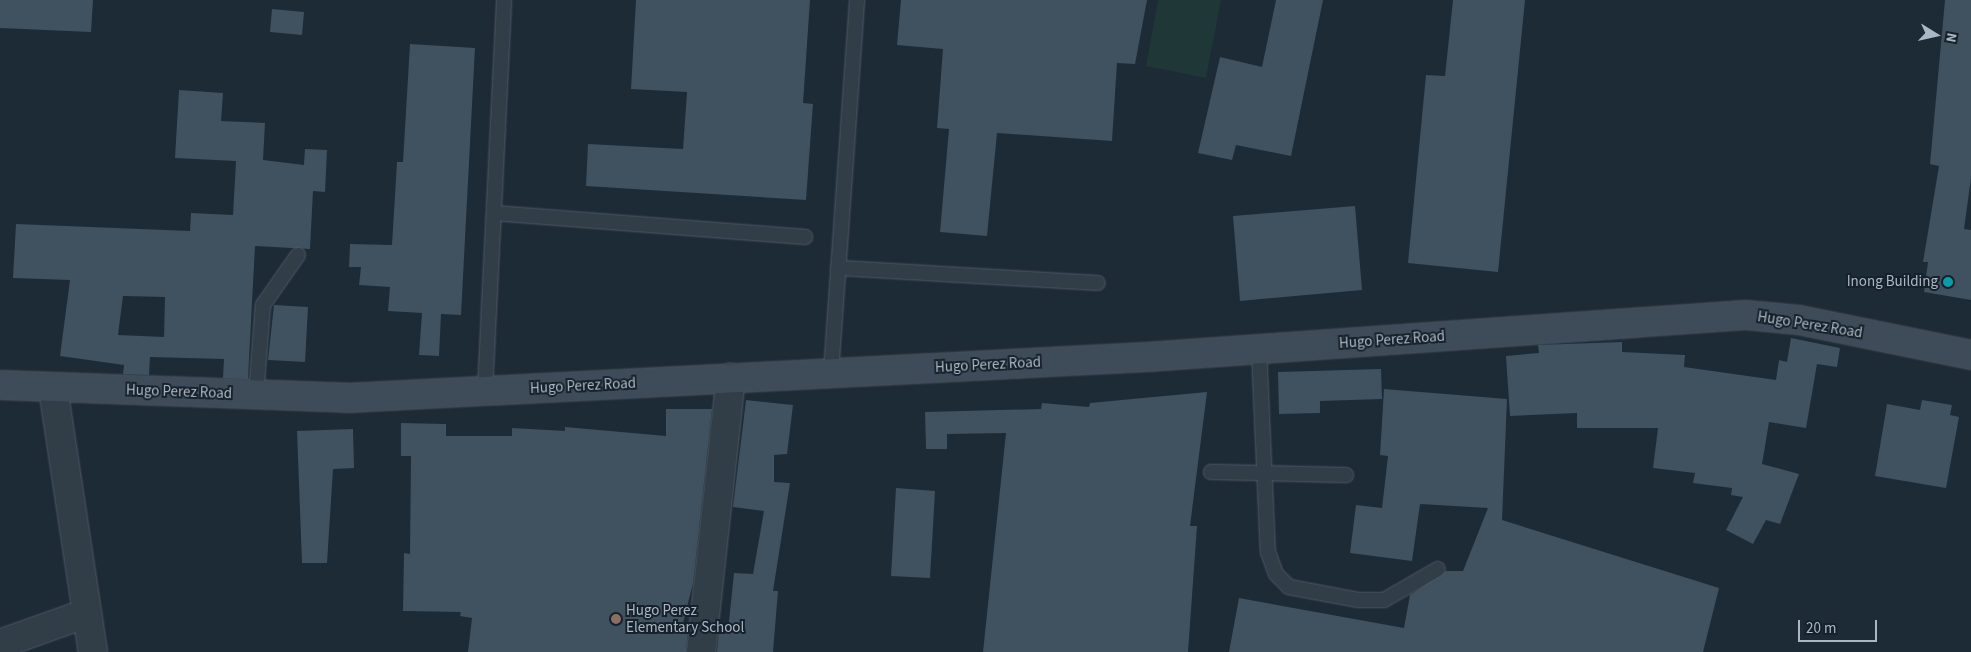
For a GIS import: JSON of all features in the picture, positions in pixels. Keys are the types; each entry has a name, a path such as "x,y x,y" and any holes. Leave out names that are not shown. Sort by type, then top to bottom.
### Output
{"street":[{"name":"Hugo Perez Road","path":"0,385 348,398 830,374 1259,349 1746,315 1799,320 1971,355"},
{"path":"701,652 731,378"},
{"path":"53,388 93,652"},
{"path":"0,644 87,613"}],"lane":[{"path":"485,392 504,0"},
{"path":"830,374 858,0"},
{"path":"494,213 805,237"},
{"path":"256,395 263,305 298,256"},
{"path":"838,268 1098,283"},
{"path":"1259,349 1268,552 1276,574 1289,587 1358,600 1384,600 1438,570"},
{"path":"1211,472 1346,475"}],"green space":[{"path":"1158,0 1221,0 1206,78 1146,66"}],"building":[{"path":"0,0 93,0 91,32 0,28"},
{"path":"636,0 810,0 803,103 813,104 806,200 586,186 588,144 683,149 687,92 631,89"},
{"path":"901,0 1147,0 1135,64 1117,63 1112,141 997,133 987,236 940,232 949,129 937,128 943,49 897,45"},
{"path":"1276,0 1323,0 1291,156 1236,145 1232,160 1198,153 1220,57 1262,67"},
{"path":"1453,0 1525,0 1498,272 1408,263 1426,75 1445,76"},
{"path":"1945,0 1971,0 1971,178 1964,229 1971,230 1971,300 1924,292 1928,262 1923,262 1939,166 1930,164"},
{"path":"272,9 304,12 302,35 270,32"},
{"path":"410,44 475,48 461,315 441,314 439,356 419,355 422,313 388,311 390,287 359,285 361,267 349,267 350,244 392,245 397,162 403,162"},
{"path":"179,90 223,93 221,121 265,123 263,160 304,165 305,149 327,150 325,192 313,191 310,249 255,246 248,379 223,378 224,359 150,357 149,375 123,374 124,365 60,356 70,280 13,278 16,224 190,231 191,213 233,215 236,161 175,158","holes":["123,296 165,297 164,337 118,335"]},
{"path":"1355,206 1362,290 1240,301 1233,216"},
{"path":"274,305 308,307 305,362 268,360"},
{"path":"1791,338 1840,348 1837,367 1817,364 1806,428 1769,422 1762,464 1799,474 1780,524 1766,520 1753,544 1726,530 1743,497 1731,495 1732,488 1693,483 1695,473 1653,468 1658,428 1577,428 1577,413 1510,416 1506,356 1539,353 1538,345 1622,342 1622,352 1685,355 1684,367 1776,380 1779,360 1787,362"},
{"path":"1381,369 1382,399 1320,401 1320,413 1279,414 1278,372"},
{"path":"1384,389 1507,399 1502,520 1719,588 1703,652 1229,652 1239,598 1404,628 1410,595 1446,571 1463,571 1488,508 1420,504 1412,561 1350,553 1356,505 1382,508 1388,456 1380,455"},
{"path":"1207,392 1190,526 1197,526 1188,652 983,652 1006,433 947,434 947,449 926,449 925,412 1041,409 1042,403 1089,407 1090,403"},
{"path":"746,400 793,405 787,454 774,455 774,482 790,483 773,591 778,591 773,652 717,652 719,630 728,631 734,573 753,574 764,511 733,507"},
{"path":"1922,400 1952,405 1950,415 1959,417 1946,488 1875,476 1887,404 1920,410"},
{"path":"666,409 712,409 693,583 682,627 688,627 686,652 468,652 472,618 460,616 461,612 403,611 404,553 410,554 411,456 401,456 401,423 446,424 446,436 512,436 512,428 565,431 565,427 666,436"},
{"path":"353,429 354,468 333,469 327,563 302,563 297,431"},
{"path":"896,488 935,491 930,578 891,576"}],"place":[{"name":"Inong Building","path":"1948,282"},
{"name":"Hugo Perez Elementary School","path":"616,619"}]}
